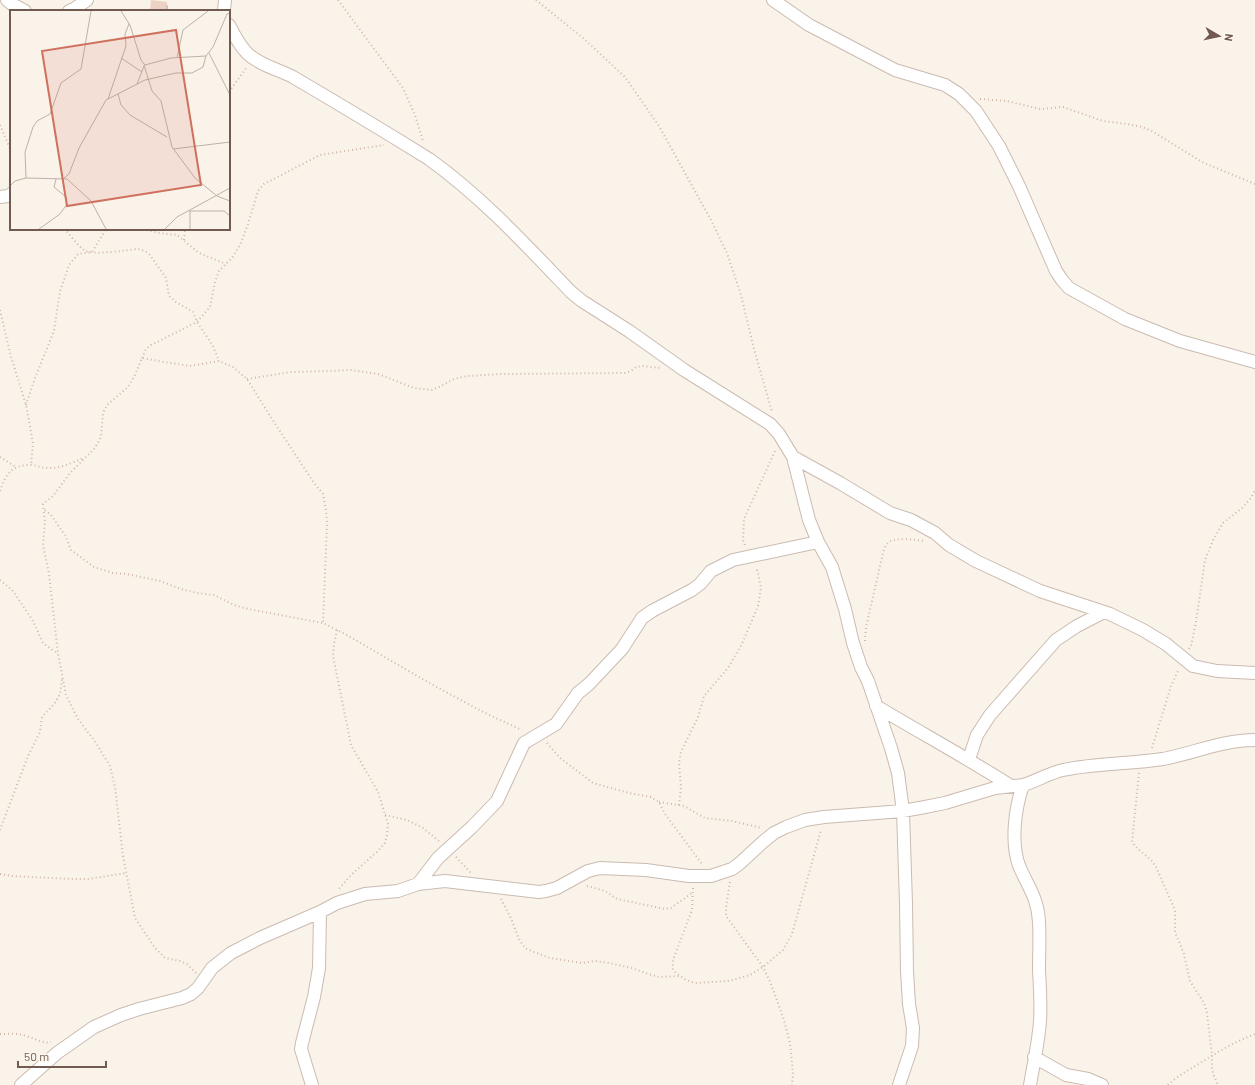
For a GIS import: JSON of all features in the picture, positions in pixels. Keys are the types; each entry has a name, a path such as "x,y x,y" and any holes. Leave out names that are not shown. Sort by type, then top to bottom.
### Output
{"street":[{"path":"7,0 23,10"},
{"path":"72,10 87,0"},
{"path":"224,10 225,0"},
{"path":"773,0 809,25 895,70 944,85 960,94 976,111 999,146 1019,186 1056,270 1069,288 1125,319 1180,341 1255,362"},
{"path":"230,27 239,44 254,58 338,103 429,159 486,206 577,296 684,370 770,424 780,436 793,457 807,513 818,542 832,567 845,609 853,643 861,667 868,681 898,773 903,811 907,970 909,1004 913,1028 912,1046 899,1085"},
{"path":"0,197 10,195"},
{"path":"793,457 890,513 911,520 935,533 949,545 976,561 1040,592 1104,612 1143,630 1166,644 1193,666 1217,672 1255,673"},
{"path":"418,884 438,858 472,827 497,801 524,743 556,724 578,693 589,684 622,649 642,618 652,611 692,590 700,584 711,571 733,560 818,542"},
{"path":"969,759 977,735 990,715 1056,640 1077,626 1104,612"},
{"path":"876,706 969,759 1011,786"},
{"path":"21,1085 57,1053 94,1027 139,1009 182,998 194,991 212,968 231,953 337,903 358,896 377,892 398,891 418,884 445,881 539,892 556,888 588,871 600,868 646,870 694,876 711,876 732,869 774,833 786,826 805,820 824,817 903,811 946,803 995,788 1024,785 1048,774 1064,770 1171,757 1207,747 1246,740 1255,740"},
{"path":"1024,785 1019,798 1016,814 1015,844 1016,856 1035,899 1038,910 1041,1012 1030,1085"},
{"path":"312,1085 301,1049 314,997 319,968 323,910"},
{"path":"1034,1057 1066,1075 1088,1079 1102,1085"}],"path":[{"path":"338,0 403,88 415,115 429,159"},
{"path":"536,0 583,38 625,77 659,126 712,220 727,253 741,295 754,349 780,436 744,519 742,540 758,573 761,588 758,606 742,644 728,668 704,696 698,717 681,752 679,763 681,788 679,805"},
{"path":"230,91 254,58"},
{"path":"964,99 992,99 1040,109 1063,107 1103,121 1142,127 1152,131 1202,162 1255,184"},
{"path":"0,125 10,148"},
{"path":"204,980 187,964 165,958 135,918 126,873 115,787 110,766 96,743 78,719 66,695 58,654 51,586 43,545 45,510 43,504 53,496 70,473 95,448 101,437 103,412 107,406 128,387 146,349 197,322 210,307 215,282 219,272 241,243 258,191 264,184 320,155 401,142"},
{"path":"65,230 84,250 92,252"},
{"path":"92,252 105,230"},
{"path":"147,230 177,235 199,253 226,264"},
{"path":"184,240 185,230"},
{"path":"26,405 54,331 60,291 69,264 78,254 138,249 145,251 150,255 166,278 169,296 193,312 197,322 213,346 219,361"},
{"path":"0,310 10,353 26,405 33,443 31,465"},
{"path":"142,358 190,366 219,361 232,367 247,379 314,483 323,494 327,524 324,623"},
{"path":"247,379 291,372 330,372 351,370 378,374 414,388 432,390 454,379 466,376 502,374 625,373 636,367 642,366 684,370"},
{"path":"0,457 16,467"},
{"path":"0,491 8,472 16,467 31,465 47,469 63,466 84,458"},
{"path":"1218,1085 1212,1069 1212,1055 1207,1013 1204,1003 1190,981 1184,954 1176,932 1175,910 1156,867 1151,860 1132,842 1144,761 1171,686 1191,646 1205,560 1214,538 1223,523 1242,508 1251,498 1255,490"},
{"path":"45,510 51,515 65,535 71,550 94,567 113,573 160,580 181,589 214,595 234,605 248,609 324,623 487,714 547,742 560,758 593,782 629,793 651,797 659,802 679,805 705,818 757,826 774,833"},
{"path":"864,647 868,620 883,553 887,543 891,540 899,539 928,542"},
{"path":"0,580 13,591 33,621 43,643 58,654"},
{"path":"323,910 351,875 386,843 388,835 388,824 378,792 351,745 333,656 337,630"},
{"path":"0,830 28,756 40,732 42,717 55,703 60,694 62,676"},
{"path":"659,802 665,814 711,876"},
{"path":"694,876 692,910 673,960 673,969 680,976 695,983 729,981 750,975 783,950 792,934 824,817"},
{"path":"732,869 726,916 763,966 780,1010 790,1043 792,1085"},
{"path":"0,874 12,876 88,879 126,873"},
{"path":"570,881 605,891 617,899 665,909 671,908 692,892"},
{"path":"492,886 510,916 519,939 525,948 550,958 582,963 595,960 632,968 659,977 680,976"},
{"path":"0,1034 16,1034 26,1036 44,1043 54,1041"},
{"path":"1168,1085 1212,1055 1233,1043 1255,1034"}],"building":[{"path":"151,0 167,2 166,10 150,10"}]}
